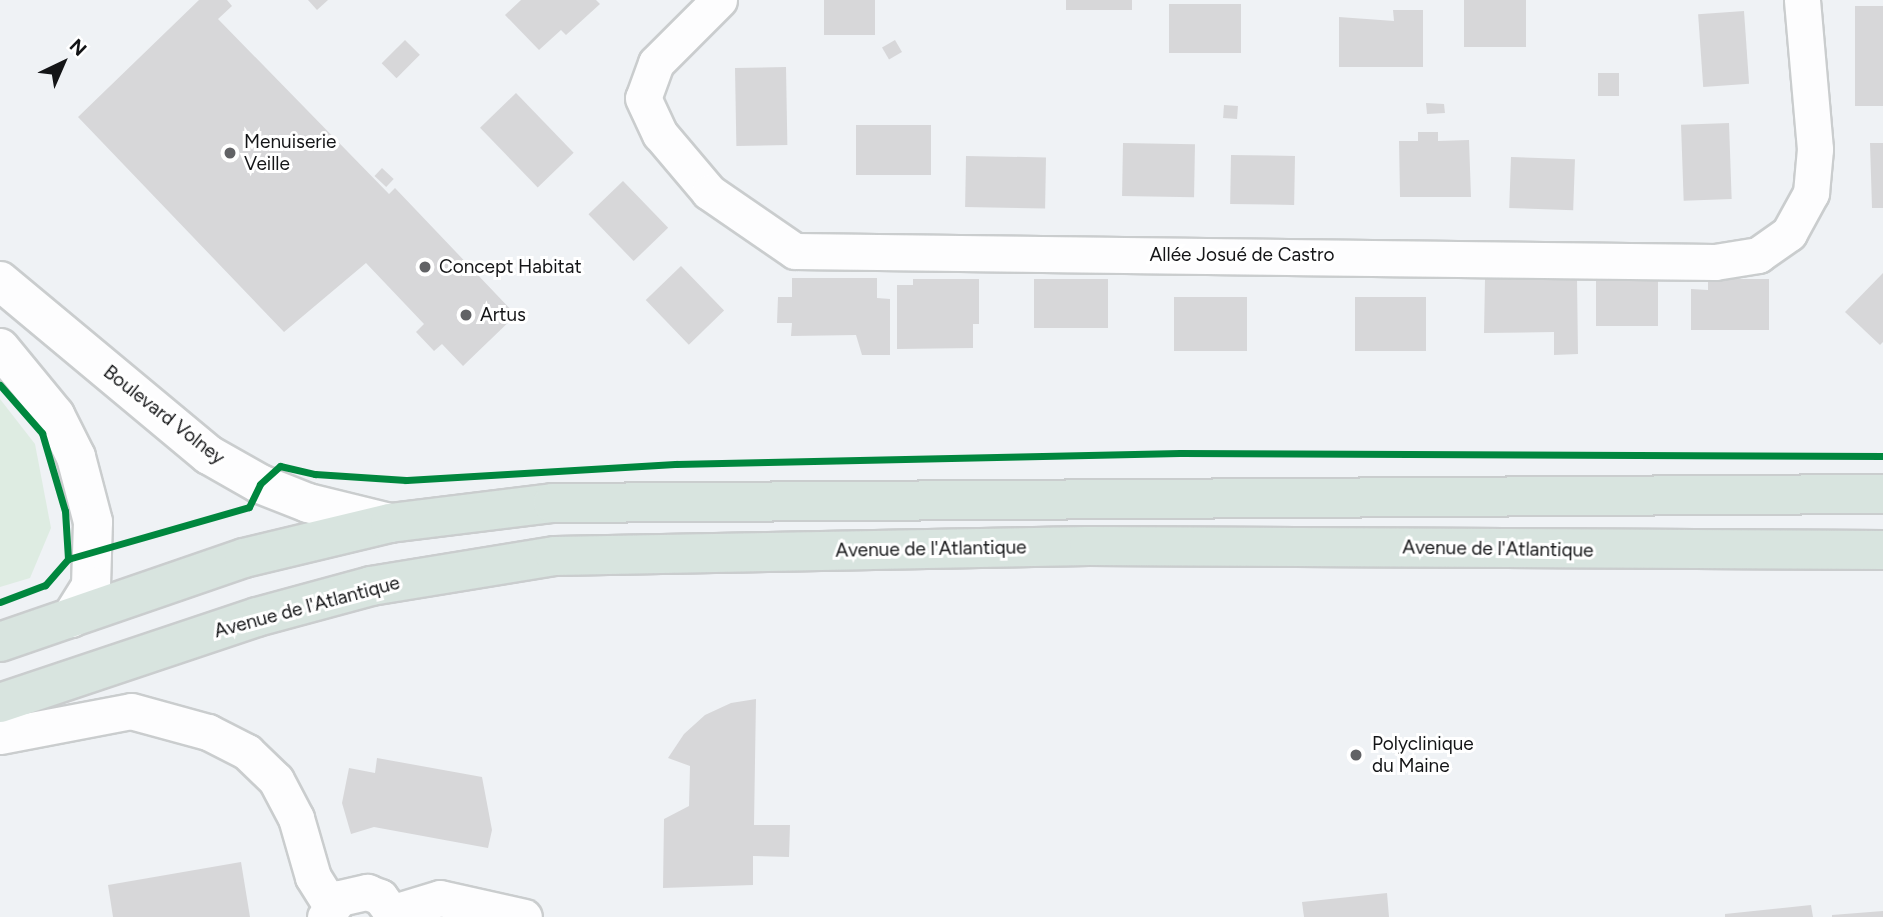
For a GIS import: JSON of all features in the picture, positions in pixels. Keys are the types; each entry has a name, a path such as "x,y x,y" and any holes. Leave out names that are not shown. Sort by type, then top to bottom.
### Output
{"main road":[{"path":"0,642 244,558 390,523 553,503 1883,494"},
{"name":"Avenue de l'Atlantique","path":"0,704 257,617 358,589 555,556 1089,546 1883,550"}],"street":[{"name":"Allée Josué de Castro","path":"719,0 656,63 643,98 660,134 709,192 795,251 1715,262 1758,254 1789,233 1811,193 1815,149 1802,0"},
{"name":"Boulevard Volney","path":"0,281 209,455 260,484 308,503 390,523"},
{"path":"0,348 55,415 76,457 93,522 91,586 71,618"},
{"path":"0,736 131,711 171,719 218,737 247,752 276,780 296,818 313,877 328,911 353,892 367,892 395,914 440,898 524,917"}],"shaded area":[{"path":"0,399 35,444 51,528 30,578 0,587"}],"building":[{"name":"Menuiserie Veille","path":"199,0 227,0 232,6 218,19 389,194 395,188 516,315 463,366 442,344 434,351 416,332 424,324 366,263 284,332 78,117"},
{"path":"308,0 328,0 317,10"},
{"path":"521,0 596,0 600,4 566,35 561,30 539,50 505,15"},
{"path":"824,0 875,0 875,35 824,35"},
{"path":"1066,0 1132,0 1132,10 1066,10"},
{"path":"1464,0 1526,0 1526,47 1464,47"},
{"path":"1169,4 1241,4 1241,53 1169,53"},
{"path":"1855,6 1883,6 1883,106 1855,106"},
{"path":"1393,10 1423,10 1423,67 1339,67 1339,17 1394,21"},
{"path":"1744,11 1749,84 1703,87 1698,14"},
{"path":"405,40 420,55 397,78 382,63"},
{"path":"895,40 902,52 889,60 882,48"},
{"path":"786,67 787,145 736,146 735,68"},
{"path":"1598,73 1619,73 1619,96 1598,96"},
{"path":"516,93 574,153 538,187 480,128"},
{"path":"1426,103 1444,104 1445,113 1427,114"},
{"path":"1224,105 1238,106 1237,119 1223,118"},
{"path":"1729,123 1732,199 1684,201 1681,125"},
{"path":"856,125 931,125 931,175 856,175"},
{"path":"1418,132 1438,132 1438,141 1469,140 1471,197 1400,197 1399,141 1418,141"},
{"path":"1123,143 1195,144 1194,197 1122,196"},
{"path":"1870,143 1883,143 1883,208 1872,208"},
{"path":"1231,155 1295,156 1294,205 1230,204"},
{"path":"966,156 1046,157 1045,208 965,207"},
{"path":"1511,157 1575,159 1573,210 1509,208"},
{"path":"382,168 394,179 386,187 374,176"},
{"path":"623,181 668,228 634,261 588,214"},
{"path":"681,266 724,311 689,345 646,300"},
{"path":"1883,273 1883,342 1880,345 1845,312"},
{"path":"792,278 877,278 877,298 890,299 890,355 862,355 856,335 791,336 792,323 777,323 778,297 792,297"},
{"path":"1577,278 1578,354 1554,355 1554,332 1484,333 1485,279"},
{"path":"913,279 979,279 979,324 973,324 973,348 897,349 897,285 913,285"},
{"path":"1034,279 1108,279 1108,328 1034,328"},
{"path":"1596,279 1658,279 1658,326 1596,326"},
{"path":"1708,279 1769,279 1769,330 1691,330 1691,289 1708,290"},
{"path":"1174,297 1247,297 1247,351 1174,351"},
{"path":"1355,297 1426,297 1426,351 1355,351"},
{"path":"756,699 754,825 790,825 789,857 753,856 753,885 663,888 664,819 689,806 690,766 668,758 684,734 705,715 731,703"},
{"path":"377,758 482,777 492,830 488,848 374,827 351,834 342,803 349,768 375,773"},
{"path":"241,862 250,917 113,917 108,885"},
{"path":"1387,893 1389,917 1304,917 1302,902"},
{"path":"1811,905 1813,917 1725,917 1725,914"},
{"path":"1883,911 1883,917 1832,917 1832,915"}],"cycle path":[{"path":"0,385 42,433 65,511 68,559 45,585 0,602"},
{"path":"68,559 249,507 260,484 280,466 315,474 406,480 676,464 1180,453 1883,456"}],"place":[{"name":"Menuiserie Veille","path":"230,153"},
{"name":"Concept Habitat","path":"425,267"},
{"name":"Artus","path":"466,315"},
{"name":"Polyclinique du Maine","path":"1356,755"}]}
